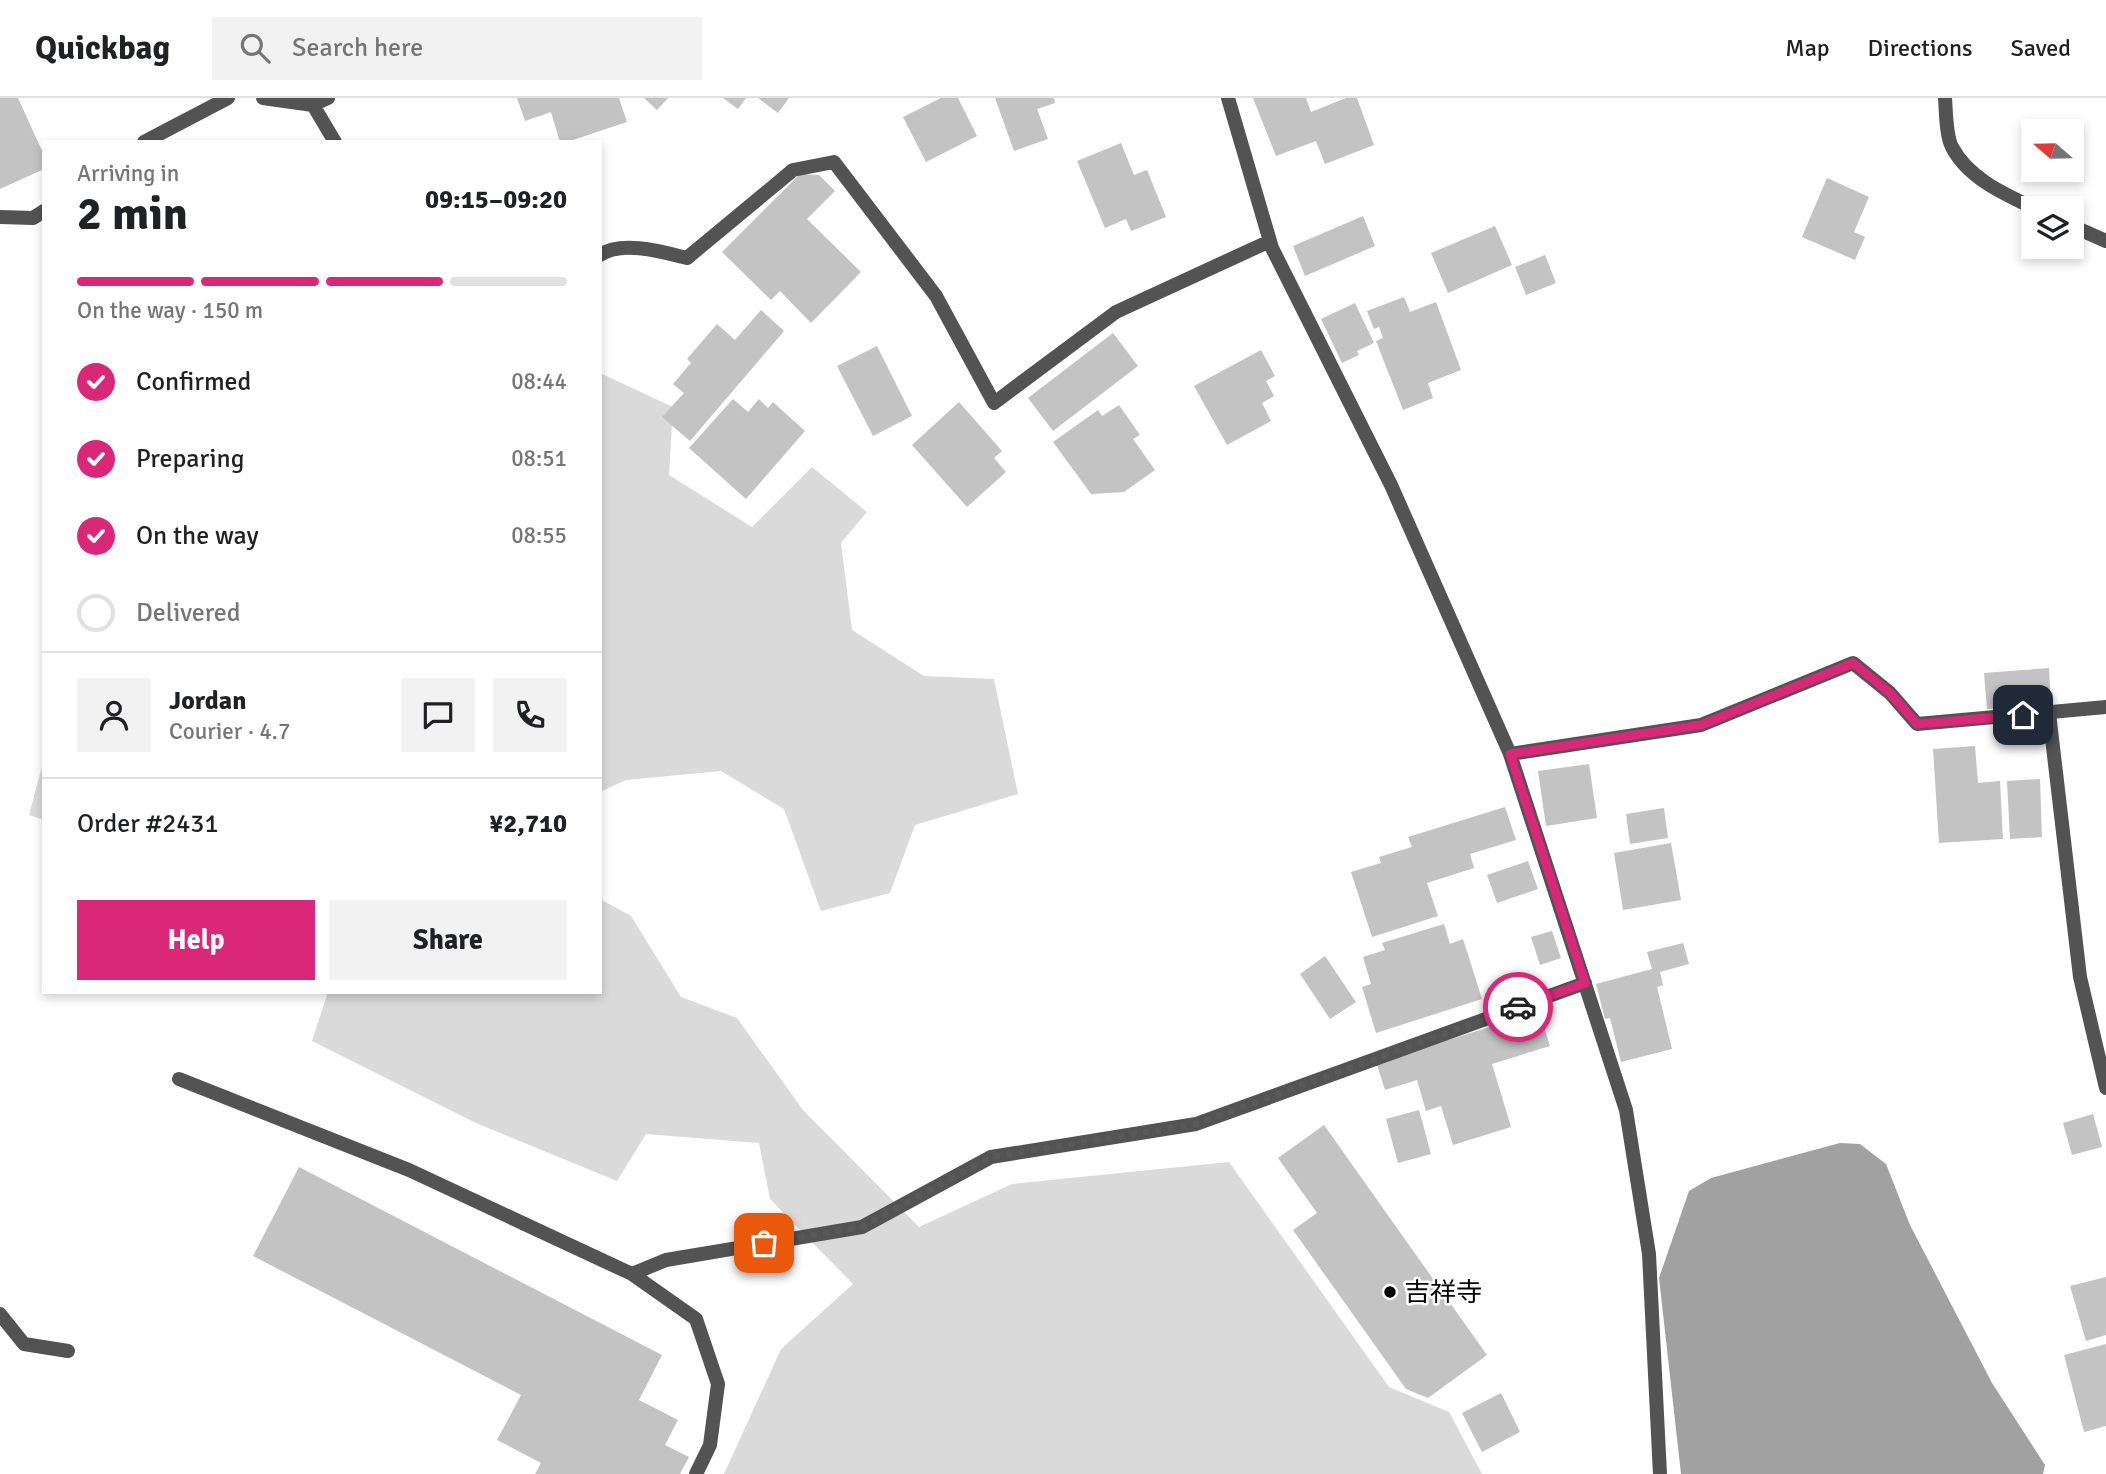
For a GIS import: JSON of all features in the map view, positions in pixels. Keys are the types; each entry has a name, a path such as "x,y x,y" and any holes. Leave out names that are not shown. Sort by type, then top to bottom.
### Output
{"street":[{"path":"165,136 228,98"},
{"path":"263,98 313,105 328,98"},
{"path":"1228,98 1270,241 1391,485 1510,754 1626,1110 1649,1254 1660,1474"},
{"path":"1945,98 1951,146 1975,176 2021,202"},
{"path":"313,105 334,140"},
{"path":"602,254 607,250 640,248 687,258 793,170 834,162 936,296 994,402 1116,312 1270,241"},
{"path":"0,217 33,218 42,212"},
{"path":"2084,231 2106,241"},
{"path":"1510,754 1701,725 1853,663 1890,693 1917,724 2106,707"},
{"path":"2049,713 2080,977 2106,1088"},
{"path":"632,1274 666,1260 862,1227 991,1157 1196,1124 1585,983"},
{"path":"179,1079 409,1170 632,1274 696,1319 718,1384 710,1446 696,1474"},
{"path":"0,1314 24,1344 68,1351"}],"shaded area":[{"path":"602,374 673,407 669,475 752,527 812,467 867,512 841,543 852,630 924,676 994,679 1018,794 915,825 890,893 821,911 784,809 721,771 626,780 602,791"},
{"path":"42,766 42,819 29,815"},
{"path":"602,900 631,916 681,997 737,1018 803,1110 919,1227 1012,1184 1229,1162 1389,1387 1449,1412 1482,1474 724,1474 781,1349 853,1284 770,1199 759,1143 646,1134 617,1181 476,1123 312,1041 327,994 602,994"},
{"path":"1840,1143 1860,1144 1886,1164 1910,1225 1992,1383 2045,1465 2043,1474 1681,1474 1659,1278 1689,1191 1711,1178"}],"building":[{"path":"0,98 18,98 42,151 42,170 0,189"},
{"path":"517,98 619,98 627,122 573,140 559,140 551,112 525,121"},
{"path":"644,98 668,98 657,110"},
{"path":"723,98 746,98 738,109"},
{"path":"758,98 789,98 778,113"},
{"path":"941,98 958,98 977,136 926,162 903,117"},
{"path":"995,98 1054,98 1055,103 1037,109 1048,139 1014,151"},
{"path":"1253,98 1306,98 1311,112 1346,98 1357,98 1374,145 1325,164 1316,141 1276,156"},
{"path":"1121,143 1134,175 1147,170 1166,217 1131,231 1126,219 1105,228 1077,161"},
{"path":"800,174 819,175 835,191 807,219 861,272 811,323 780,291 771,300 722,252"},
{"path":"1827,178 1869,197 1854,232 1865,237 1855,260 1802,237"},
{"path":"1363,216 1375,246 1305,276 1293,246"},
{"path":"1495,226 1512,265 1448,293 1431,253"},
{"path":"1545,255 1556,283 1526,295 1515,267"},
{"path":"1404,297 1410,312 1436,302 1461,370 1428,383 1433,398 1403,410 1376,341 1383,338 1379,327 1374,329 1367,311"},
{"path":"1355,303 1374,343 1357,351 1359,355 1342,363 1321,319"},
{"path":"761,310 784,331 690,441 662,417 684,393 673,384 691,363 687,359 717,324 735,340"},
{"path":"1113,333 1138,366 1053,431 1028,398"},
{"path":"877,346 912,416 873,436 837,366"},
{"path":"1261,350 1275,376 1266,381 1274,396 1262,403 1271,421 1227,445 1194,386"},
{"path":"733,399 748,412 759,399 768,408 773,402 805,431 746,499 689,448"},
{"path":"959,402 1002,451 994,458 1006,472 967,507 912,445"},
{"path":"1119,405 1140,435 1133,439 1155,470 1124,492 1091,494 1053,442 1098,410 1102,416"},
{"path":"2049,668 2051,705 1987,709 1984,673"},
{"path":"1975,746 1978,783 2000,781 2003,839 1939,843 1933,749"},
{"path":"1589,764 1597,818 1546,826 1538,771"},
{"path":"2040,779 2042,837 2010,839 2007,781"},
{"path":"1505,807 1516,840 1470,854 1474,868 1427,883 1438,916 1372,937 1351,872 1381,863 1379,857 1412,847 1408,837"},
{"path":"1664,808 1668,838 1630,844 1626,814"},
{"path":"1671,843 1681,900 1623,910 1614,853"},
{"path":"1528,861 1538,889 1497,903 1487,875"},
{"path":"1444,924 1450,944 1463,939 1482,999 1376,1033 1362,987 1371,984 1363,957 1385,950 1382,943"},
{"path":"1552,931 1561,958 1540,965 1531,937"},
{"path":"1683,943 1689,964 1660,972 1663,985 1657,987 1672,1049 1621,1062 1610,1018 1605,1019 1596,984 1652,969 1647,952"},
{"path":"1325,956 1356,1002 1330,1019 1300,974"},
{"path":"1539,1012 1550,1046 1492,1064 1511,1127 1453,1145 1441,1106 1426,1111 1417,1080 1385,1090 1376,1062"},
{"path":"1419,1110 1431,1154 1398,1163 1386,1119"},
{"path":"2093,1114 2102,1147 2072,1155 2063,1123"},
{"name":"吉祥寺","path":"1324,1125 1487,1355 1428,1398 1406,1389 1293,1230 1317,1213 1278,1158"},
{"path":"299,1167 662,1355 639,1400 678,1420 665,1445 689,1457 680,1474 535,1474 541,1463 497,1440 521,1395 253,1256"},
{"path":"2106,1277 2106,1335 2086,1341 2070,1286"},
{"path":"2106,1344 2106,1426 2084,1432 2064,1355"},
{"path":"1501,1393 1520,1432 1482,1452 1462,1413"}],"way so far":[{"path":"764,1243 862,1227 991,1157 1196,1124 1518,1007"}],"place":[{"name":"吉祥寺","path":"1390,1292"}],"route":[{"path":"1518,1007 1585,983 1510,754 1701,725 1853,663 1890,693 1917,724 2023,715"}]}
